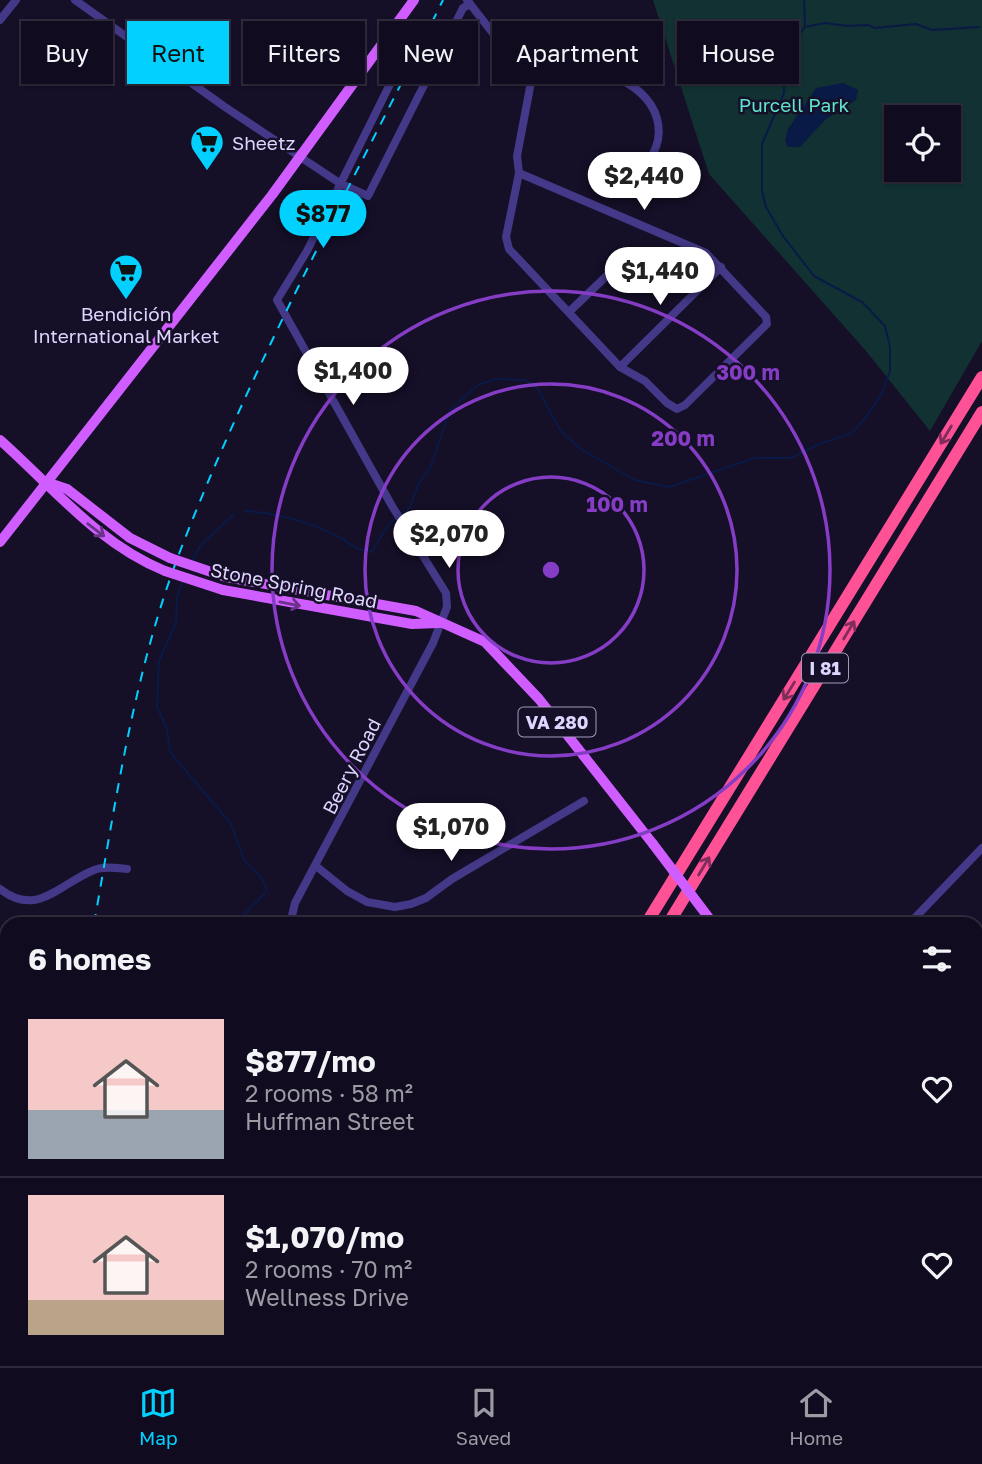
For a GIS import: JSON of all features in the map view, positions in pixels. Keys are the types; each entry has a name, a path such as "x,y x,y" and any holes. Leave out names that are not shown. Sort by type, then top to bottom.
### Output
{"highway":[{"name":"I 81","path":"650,917 982,377"},
{"name":"I 81","path":"672,917 982,412"}],"main road":[{"path":"0,542 300,156 414,0"},
{"name":"Stone Spring Road","path":"0,440 48,483 58,498 94,529 145,563 223,590 412,624 442,623"},
{"name":"Stone Spring Road","path":"48,483 67,489 130,538 170,558 226,577 416,611 477,638 502,656 708,917"}],"street":[{"path":"0,20 16,0"},
{"path":"75,0 225,107 341,184 368,196 463,8 469,2 492,30"},
{"path":"390,84 341,184 277,300 392,506 446,593 447,607 442,623"},
{"path":"519,173 706,253 766,317 767,324 761,333 685,405 677,409 645,381 620,366 507,246 506,234 519,173 517,156 532,90 530,84"},
{"path":"624,84 638,92 656,116 660,136 651,160 631,178"},
{"path":"569,312 619,264"},
{"path":"620,366 721,267"},
{"name":"Beery Road","path":"292,917 295,903 442,623"},
{"path":"316,866 347,891 367,902 395,907 411,904 426,898 452,879 584,801"},
{"path":"916,917 982,848"},
{"path":"0,889 14,899 29,902 94,870 127,869"}],"green space":[{"name":"Purcell Park","path":"653,0 982,0 982,341 930,431 866,351 709,174 680,84 799,84 799,21 677,21 677,75 663,31 663,21 660,21"}],"water":[{"path":"843,83 858,90 856,100 826,119 800,147 788,147 785,141 788,129 816,88"}],"waterway":[{"path":"401,514 410,507 419,483 430,468 450,410 478,385 496,379 526,380 538,389 560,430 579,448 635,480 669,487 755,458 791,458 819,444 852,433 867,416 880,397 890,371 890,347 885,326 862,302 814,276 783,236 766,207 762,191 762,144 784,93 785,53 805,27 804,0"},
{"path":"805,27 825,23 868,25 875,28 916,24 932,30 979,27"},
{"path":"245,511 304,522 372,552 388,525 397,518"},
{"path":"193,560 200,546 234,514"},
{"path":"183,581 177,596 176,623 159,661 157,707 167,729 170,752 231,824 244,860 263,880 267,891 242,917"}],"railway":[{"path":"95,917 138,690 163,599 179,554 238,413 271,343 443,0"}],"place":[{"name":"Sheetz","path":"207,172"},
{"name":"Bendición International Market","path":"126,301"}]}
